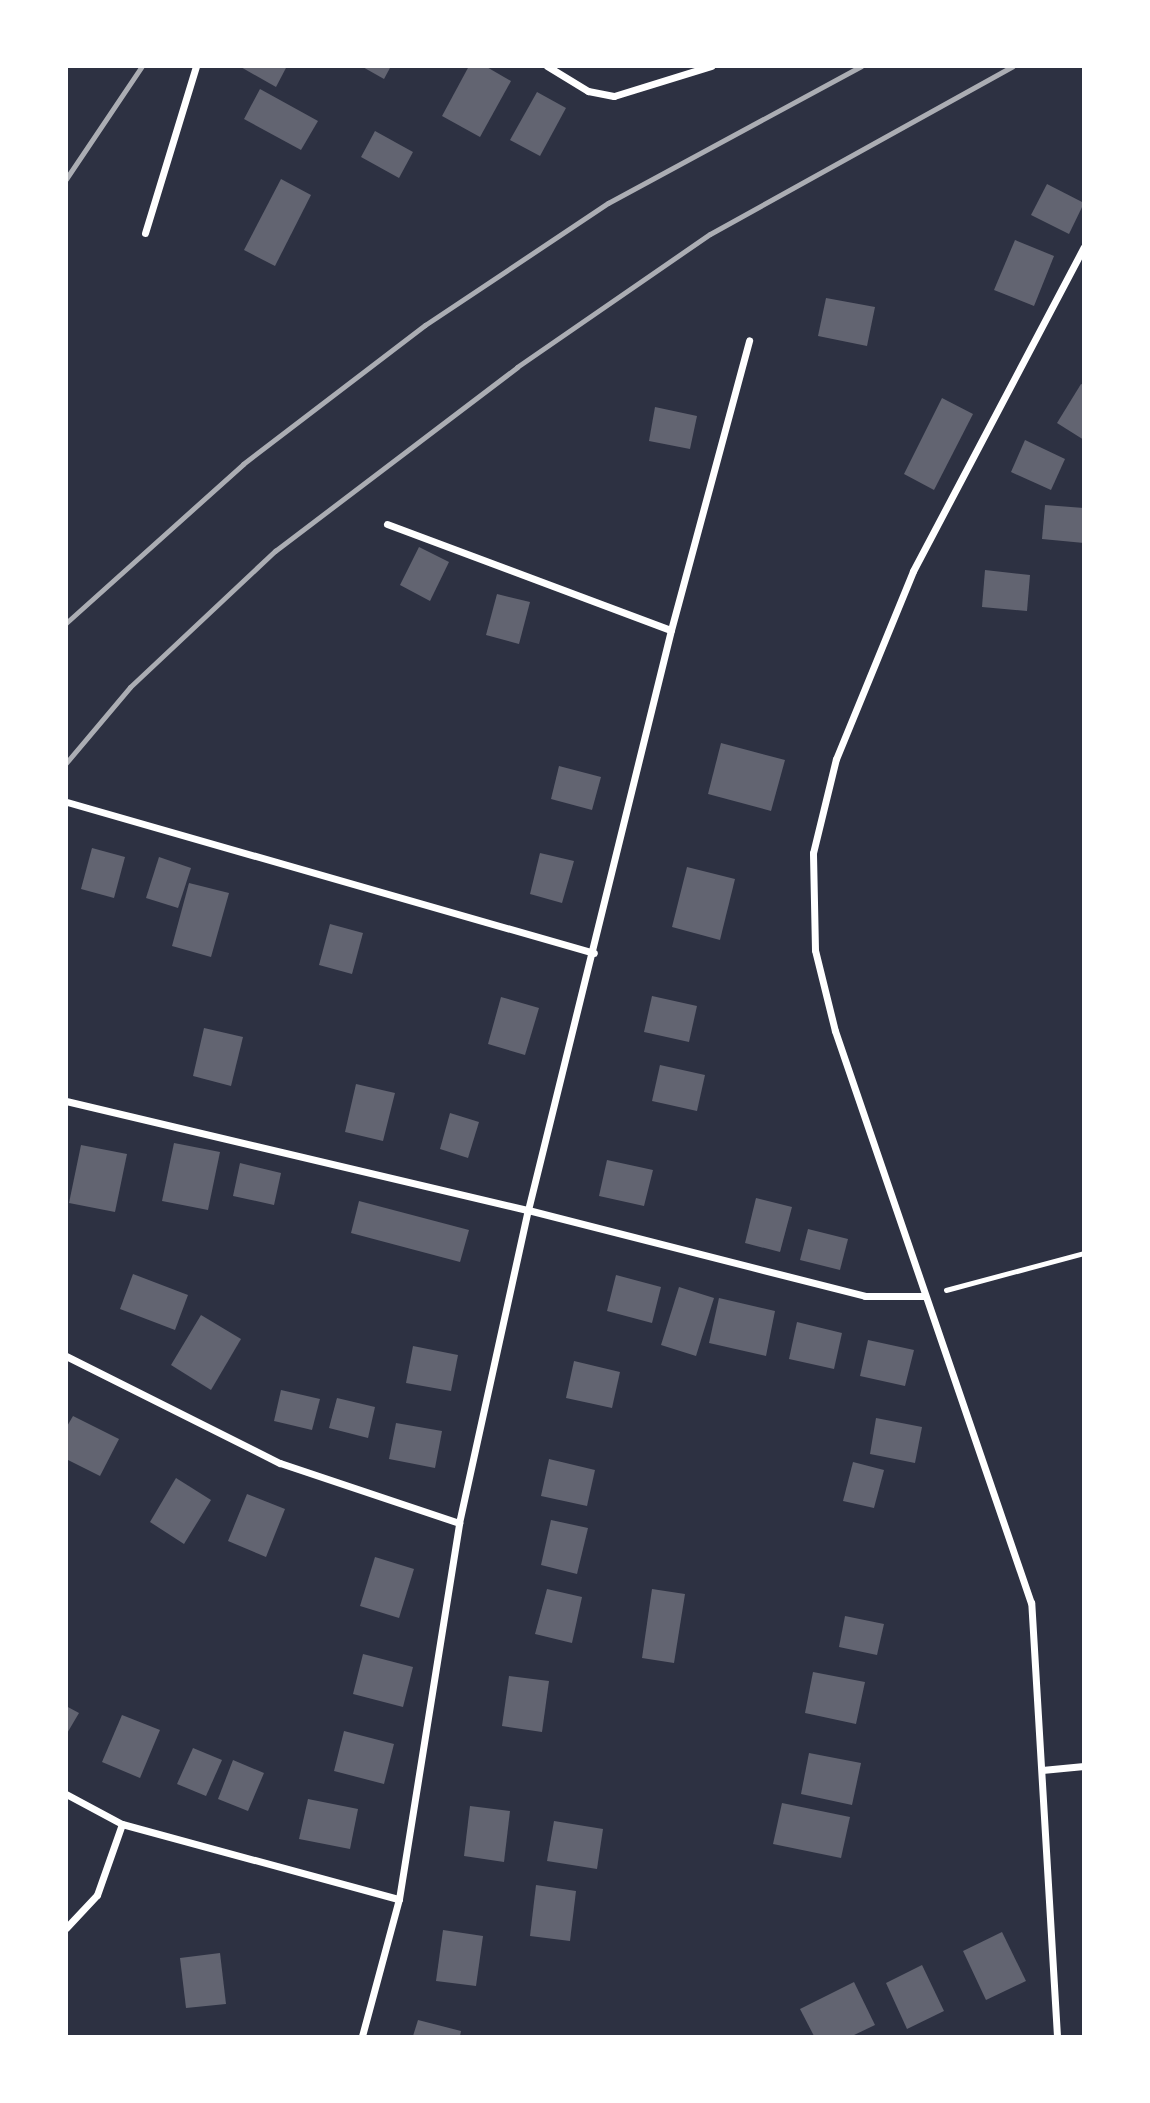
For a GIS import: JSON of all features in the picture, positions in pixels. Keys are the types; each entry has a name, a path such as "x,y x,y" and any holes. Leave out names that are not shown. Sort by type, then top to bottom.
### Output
{"street":[{"path":"145,233 196,66"},
{"path":"547,66 588,91 614,96 711,66"},
{"path":"1057,2036 1031,1603 923,1296 835,1031 815,950 813,853 836,759 913,571 1083,247"},
{"path":"362,2036 399,1899 459,1523 528,1210 594,953 671,630 749,340"},
{"path":"387,524 671,630"},
{"path":"67,802 594,953"},
{"path":"66,1101 528,1210 865,1296 923,1296"},
{"path":"66,1356 280,1463 459,1523"},
{"path":"1042,1770 1083,1766"},
{"path":"66,1794 122,1824 399,1899"},
{"path":"66,1928 97,1895 122,1824"}],"path":[{"path":"923,1296 1083,1253"}],"building":[{"path":"239,66 287,66 276,87"},
{"path":"361,66 391,66 384,79"},
{"path":"469,66 485,66 511,81 480,137 442,116"},
{"path":"260,89 318,121 301,150 244,119"},
{"path":"537,92 566,108 540,156 510,140"},
{"path":"375,131 413,152 399,178 361,157"},
{"path":"281,179 311,195 275,266 244,250"},
{"path":"1047,184 1084,203 1069,234 1031,215"},
{"path":"1015,240 1054,256 1034,306 994,290"},
{"path":"826,298 875,307 867,346 818,336"},
{"path":"1081,384 1084,385 1084,440 1057,423"},
{"path":"942,398 973,414 934,490 904,474"},
{"path":"655,407 697,416 690,449 649,441"},
{"path":"1025,440 1065,459 1051,490 1011,472"},
{"path":"1045,505 1084,508 1084,543 1042,539"},
{"path":"419,547 449,562 430,601 400,585"},
{"path":"985,570 1030,575 1027,611 982,607"},
{"path":"497,594 530,602 519,644 486,635"},
{"path":"721,743 785,760 771,811 708,794"},
{"path":"559,766 601,777 592,810 551,799"},
{"path":"92,848 125,857 114,898 81,889"},
{"path":"540,853 574,861 562,903 530,894"},
{"path":"159,857 191,868 178,908 146,898"},
{"path":"687,867 735,879 720,940 672,927"},
{"path":"189,883 229,893 211,957 172,946"},
{"path":"330,924 363,933 352,974 319,965"},
{"path":"652,996 697,1006 689,1042 644,1032"},
{"path":"501,997 539,1008 525,1055 488,1044"},
{"path":"204,1028 243,1037 231,1086 193,1076"},
{"path":"660,1065 705,1075 697,1111 652,1101"},
{"path":"356,1084 395,1093 383,1141 345,1132"},
{"path":"450,1113 479,1122 468,1158 440,1149"},
{"path":"174,1143 220,1152 208,1210 162,1201"},
{"path":"81,1145 127,1154 115,1212 69,1203"},
{"path":"607,1160 653,1170 644,1206 599,1196"},
{"path":"240,1163 281,1173 274,1205 233,1196"},
{"path":"756,1198 792,1207 780,1252 745,1243"},
{"path":"359,1201 469,1230 460,1262 351,1233"},
{"path":"808,1229 848,1239 840,1270 800,1260"},
{"path":"133,1274 188,1295 175,1330 120,1309"},
{"path":"616,1275 661,1287 652,1323 607,1311"},
{"path":"679,1287 714,1298 696,1356 661,1345"},
{"path":"719,1298 775,1311 766,1356 709,1343"},
{"path":"201,1315 241,1339 211,1390 171,1365"},
{"path":"797,1322 842,1333 834,1369 789,1359"},
{"path":"868,1340 914,1350 905,1386 860,1376"},
{"path":"413,1346 458,1355 451,1391 406,1383"},
{"path":"574,1361 620,1372 612,1408 566,1398"},
{"path":"281,1390 320,1399 312,1430 274,1421"},
{"path":"337,1398 375,1407 368,1438 329,1428"},
{"path":"73,1416 119,1439 100,1476 66,1459 66,1428"},
{"path":"876,1418 922,1427 915,1463 870,1454"},
{"path":"396,1423 442,1431 435,1468 389,1459"},
{"path":"549,1459 595,1470 587,1506 541,1496"},
{"path":"853,1462 884,1470 874,1508 843,1501"},
{"path":"176,1478 211,1500 184,1544 150,1522"},
{"path":"247,1494 285,1509 266,1557 228,1541"},
{"path":"551,1520 588,1528 577,1574 541,1565"},
{"path":"375,1557 414,1569 399,1618 360,1606"},
{"path":"547,1589 582,1597 572,1643 535,1634"},
{"path":"652,1589 685,1594 674,1663 642,1658"},
{"path":"845,1616 884,1624 877,1655 839,1647"},
{"path":"363,1654 413,1667 403,1707 353,1694"},
{"path":"813,1672 865,1682 856,1724 805,1713"},
{"path":"509,1676 549,1681 542,1732 502,1726"},
{"path":"66,1706 79,1713 66,1735"},
{"path":"122,1715 160,1730 140,1778 102,1762"},
{"path":"344,1731 394,1744 384,1784 334,1771"},
{"path":"193,1748 222,1760 206,1796 177,1784"},
{"path":"809,1753 861,1763 852,1805 801,1794"},
{"path":"233,1760 264,1773 248,1811 218,1799"},
{"path":"308,1799 358,1809 350,1849 299,1839"},
{"path":"782,1803 850,1817 841,1858 773,1844"},
{"path":"470,1806 510,1811 504,1862 464,1856"},
{"path":"554,1821 603,1829 597,1869 547,1861"},
{"path":"536,1885 576,1891 570,1941 530,1936"},
{"path":"443,1930 483,1936 476,1986 436,1981"},
{"path":"1002,1932 1026,1981 986,2000 963,1951"},
{"path":"220,1953 226,2004 186,2008 180,1958"},
{"path":"922,1965 944,2011 907,2029 886,1983"},
{"path":"854,1982 875,2025 852,2036 814,2036 800,2009"},
{"path":"418,2020 461,2031 460,2036 413,2036"}],"railway":[{"path":"66,179 142,66"},
{"path":"66,623 243,464 425,325 608,203 861,66"},
{"path":"66,763 130,687 275,551 517,367 710,234 1013,66"}]}
